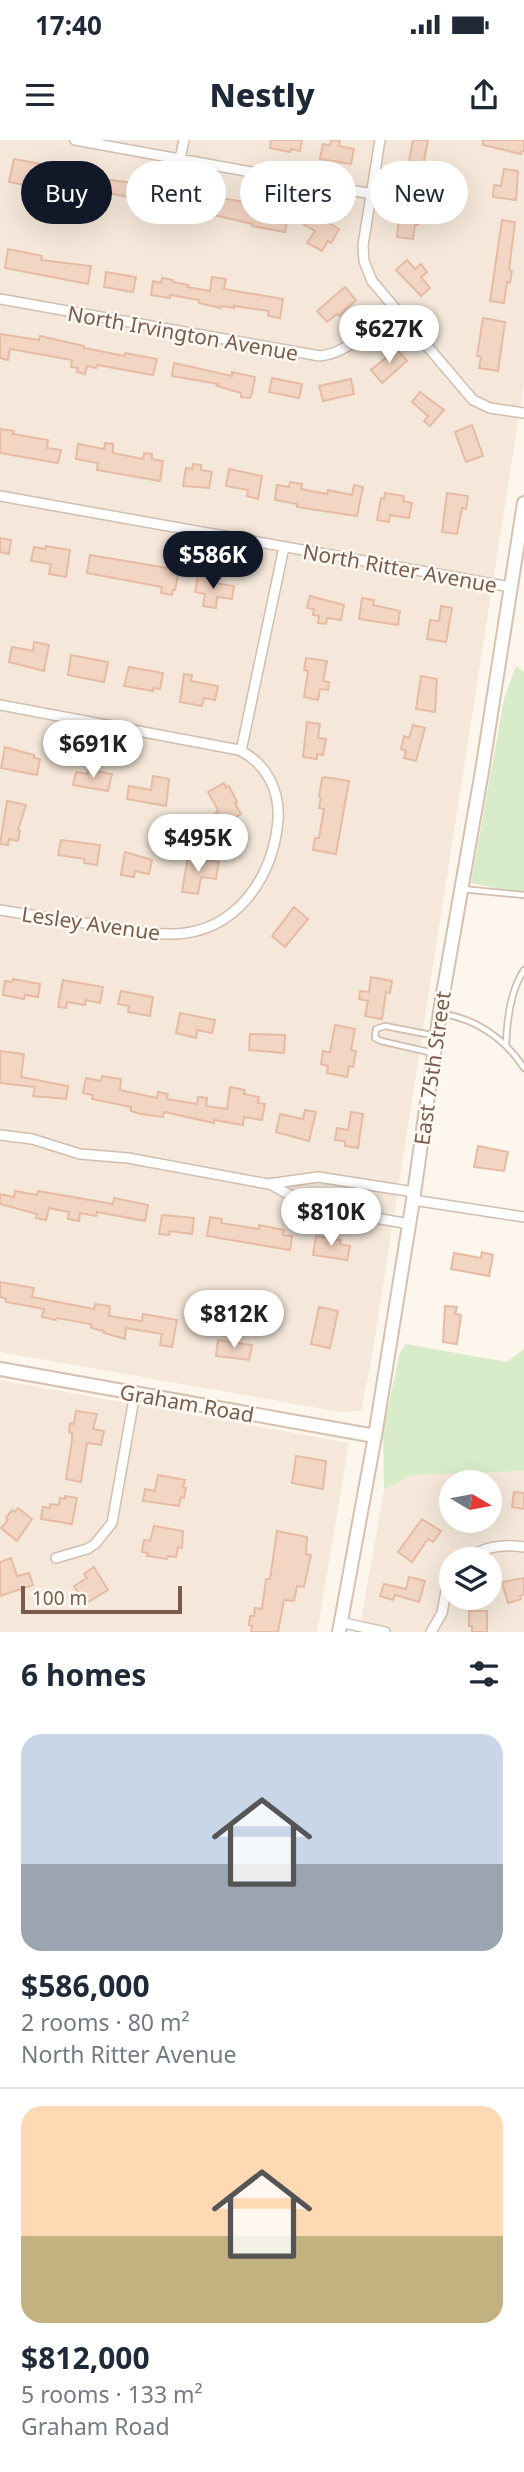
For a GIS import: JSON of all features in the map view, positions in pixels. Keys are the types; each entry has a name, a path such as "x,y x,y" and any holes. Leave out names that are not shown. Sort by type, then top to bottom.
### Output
{"street":[{"path":"75,140 370,194"},
{"path":"180,159 184,140"},
{"path":"377,161 380,140"},
{"path":"370,205 363,245 364,261 374,285 474,400 490,408 524,413"},
{"name":"North Irvington Avenue","path":"0,299 314,356 335,353 349,346 393,307"},
{"name":"North Ritter Avenue","path":"0,496 511,587"},
{"name":"East 75th Street","path":"340,1630 375,1436 414,1196 436,1036 524,503"},
{"path":"0,705 202,741 241,751 284,547"},
{"name":"Lesley Avenue","path":"0,910 158,933 187,933 216,924 241,906 257,887 271,855 278,820 276,796 265,771 259,763 241,751"},
{"path":"0,1135 32,1139 80,1154 128,1158 270,1184 318,1177 524,1217"},
{"path":"270,1184 309,1206 409,1224"},
{"name":"Graham Road","path":"0,1370 375,1436"},
{"path":"56,1558 95,1544 112,1522 135,1393"},
{"path":"497,1547 524,1547"},
{"path":"431,1632 443,1610"},
{"path":"340,1630 344,1623 385,1632"}],"lane":[{"path":"461,888 524,895"},
{"path":"506,1046 506,1025 511,1003 517,980 524,970"},
{"path":"440,1014 477,1025 506,1046 524,1069"},
{"path":"434,1053 381,1041 375,1038 374,1034 376,1029 385,1026 436,1036"}],"shaded area":[{"path":"0,140 524,140 524,383 372,1356 361,1411 341,1412 0,1352"},
{"path":"0,1380 349,1443 317,1632 0,1632"},
{"path":"524,1471 524,1632 359,1632 384,1490 411,1475 439,1474 439,1533 502,1533 502,1472"}],"green space":[{"path":"516,666 524,672 524,894 471,883 504,699"},
{"path":"406,1344 507,1362 524,1349 524,1471 439,1470 439,1474 411,1475 384,1490 383,1431 400,1352"}],"building":[{"path":"271,140 302,140 300,151 270,148"},
{"path":"331,140 340,140 339,146 354,149 352,161 320,159 323,144 330,145"},
{"path":"413,140 428,140 424,161 409,161"},
{"path":"483,140 524,140 524,151 521,154 483,145"},
{"path":"14,159 25,161 21,161 21,184 9,182"},
{"path":"504,169 518,171 516,200 493,197 494,185 501,186"},
{"path":"112,180 126,182 126,197 112,194"},
{"path":"226,199 240,201 240,221 226,218"},
{"path":"502,220 515,222 509,270 512,271 510,283 507,282 504,303 490,301"},
{"path":"253,224 286,224 285,232 252,226"},
{"path":"303,224 330,224 339,229 331,243 328,241 322,251 307,243 315,231"},
{"path":"398,224 418,224 415,225 413,239 397,237"},
{"path":"8,249 42,256 41,260 91,266 88,284 5,268"},
{"path":"407,260 415,269 421,264 427,272 421,277 430,288 421,296 396,270"},
{"path":"106,272 136,277 133,292 104,287"},
{"path":"212,277 226,279 224,289 283,299 280,318 268,316 269,311 234,306 221,308 199,303 199,300 151,295 153,281 161,283 162,278 188,285 187,287 210,291"},
{"path":"345,287 356,300 339,316 337,314 327,322 317,311"},
{"path":"483,318 505,322 498,371 479,368 481,357 477,356"},
{"path":"0,334 39,340 40,336 84,348 157,359 153,375 97,365 96,368 87,366 85,374 77,372 78,368 71,367 72,360 10,349 8,360 0,358"},
{"path":"394,346 407,361 382,383 371,370 387,357 385,354"},
{"path":"174,363 232,376 232,372 255,377 250,398 241,397 241,393 217,386 218,384 172,376"},
{"path":"272,378 302,384 299,398 269,392"},
{"path":"351,379 354,394 323,401 319,386"},
{"path":"420,392 444,410 430,426 424,421 428,416 412,402"},
{"path":"472,425 483,456 466,462 455,432"},
{"path":"0,429 48,440 47,448 61,450 58,463 0,453"},
{"path":"105,443 113,444 113,453 143,459 144,453 152,454 152,459 163,461 160,481 97,470 98,463 76,459 78,444 104,449"},
{"path":"193,464 201,465 201,470 212,472 209,488 183,486 186,468 192,469"},
{"path":"229,469 262,476 258,499 247,496 248,490 226,486"},
{"path":"290,482 302,484 301,489 327,494 328,490 352,495 354,485 363,487 357,516 297,507 297,504 275,500 277,485 289,487"},
{"path":"385,493 404,496 403,501 412,503 409,518 390,515 389,522 377,520 381,498 384,499"},
{"path":"447,493 468,496 466,509 462,508 457,534 442,532"},
{"path":"0,538 11,540 9,554 0,552"},
{"path":"46,546 70,550 66,577 49,574 51,564 31,561 34,547 45,549"},
{"path":"90,555 179,570 175,590 172,595 161,593 162,587 87,573"},
{"path":"198,575 206,576 206,579 215,583 234,586 232,599 217,597 216,608 203,606 205,594 195,592"},
{"path":"310,596 344,605 341,620 327,618 326,624 318,623 319,616 313,615 314,609 307,608"},
{"path":"362,598 374,600 373,605 400,611 398,625 359,619"},
{"path":"441,606 452,608 446,642 427,639 430,620 439,621"},
{"path":"34,642 49,645 44,671 9,662 12,647 33,651"},
{"path":"71,655 108,662 104,682 68,675"},
{"path":"306,658 327,661 323,681 329,682 328,690 320,689 318,700 304,697 308,671 304,670"},
{"path":"129,667 163,673 160,689 153,688 153,691 124,686"},
{"path":"184,674 192,675 191,681 218,686 215,700 204,698 202,706 180,702"},
{"path":"421,676 437,679 435,712 416,709"},
{"path":"307,722 320,724 318,738 326,739 323,755 317,754 317,759 303,757"},
{"path":"413,725 425,728 416,761 404,758 406,751 401,749 404,736 409,738"},
{"path":"5,747 40,759 37,775 1,768"},
{"path":"88,770 112,774 108,791 73,785 76,772 87,774"},
{"path":"153,776 169,779 166,806 127,799 129,786 151,790"},
{"path":"322,778 349,781 336,854 313,850 315,838 319,838 324,809 319,808 319,797"},
{"path":"224,783 226,788 229,786 241,814 225,823 215,835 205,827 218,810 208,792"},
{"path":"7,801 26,805 18,830 18,841 9,839 8,845 0,844"},
{"path":"61,840 100,845 97,865 84,863 85,859 58,855"},
{"path":"125,852 152,860 149,874 135,871 134,877 121,875"},
{"path":"188,857 219,862 216,879 201,877 198,894 182,892"},
{"path":"294,907 308,919 285,947 272,936"},
{"path":"371,977 392,981 390,993 386,992 382,1019 365,1016 368,1001 359,999 360,991 369,992"},
{"path":"13,979 40,984 38,997 25,995 24,999 3,995 5,981 12,982"},
{"path":"63,980 103,987 100,1003 86,1000 85,1005 67,1002 66,1008 58,1007"},
{"path":"121,991 153,997 150,1016 128,1012 129,1006 118,1004"},
{"path":"180,1013 215,1020 212,1033 197,1030 196,1038 176,1033"},
{"path":"335,1025 355,1029 351,1050 356,1051 353,1067 349,1066 347,1077 327,1073 328,1066 321,1064 323,1051 330,1052"},
{"path":"250,1034 285,1035 284,1053 249,1050"},
{"path":"0,1051 24,1054 21,1077 68,1086 66,1099 33,1096 35,1087 0,1083"},
{"path":"102,1076 121,1079 120,1090 157,1098 158,1092 168,1094 167,1099 197,1104 198,1097 207,1098 206,1106 227,1109 230,1087 245,1090 244,1094 259,1097 258,1103 265,1104 262,1120 244,1117 243,1125 214,1120 214,1123 164,1112 163,1117 140,1114 131,1111 131,1107 92,1099 93,1095 83,1093 86,1078 101,1081"},
{"path":"305,1110 316,1112 309,1141 276,1132 280,1114 303,1119"},
{"path":"351,1112 363,1114 358,1148 345,1146 345,1141 335,1140 337,1128 348,1130"},
{"path":"478,1146 508,1152 504,1171 474,1167"},
{"path":"15,1191 37,1195 38,1191 113,1204 114,1198 148,1205 145,1221 97,1212 96,1216 80,1213 79,1221 68,1219 69,1212 49,1208 46,1220 36,1218 37,1214 0,1204 0,1194 14,1197"},
{"path":"162,1215 194,1218 192,1234 170,1231 169,1235 159,1234"},
{"path":"210,1217 222,1219 221,1223 259,1229 259,1225 284,1230 283,1235 292,1236 290,1250 207,1236"},
{"path":"316,1236 341,1240 340,1244 350,1246 347,1260 313,1255"},
{"path":"482,1252 493,1255 489,1276 451,1269 454,1253 481,1258"},
{"path":"0,1282 34,1288 32,1297 94,1309 95,1304 110,1306 109,1316 142,1321 143,1314 177,1320 172,1347 160,1345 162,1334 126,1328 125,1339 91,1328 91,1324 42,1317 44,1309 6,1302 6,1299 0,1297"},
{"path":"445,1306 457,1307 455,1314 461,1315 457,1344 443,1342"},
{"path":"319,1307 338,1311 330,1348 311,1344"},
{"path":"218,1340 252,1345 249,1360 216,1356"},
{"path":"76,1411 97,1414 93,1429 104,1431 101,1445 87,1443 81,1482 66,1479 72,1440 70,1423 74,1424"},
{"path":"296,1456 326,1461 323,1489 292,1483"},
{"path":"158,1475 185,1480 184,1498 181,1497 179,1506 143,1501 145,1489 155,1491"},
{"path":"514,1492 524,1493 524,1509 512,1507"},
{"path":"65,1496 77,1498 72,1524 41,1519 43,1507 50,1508 50,1504 59,1505 60,1498 65,1499"},
{"path":"18,1508 32,1519 17,1541 1,1528 12,1510 15,1512"},
{"path":"422,1519 439,1530 433,1542 428,1539 412,1562 398,1552"},
{"path":"154,1526 183,1531 182,1548 178,1547 176,1557 168,1556 167,1559 147,1556 148,1553 142,1552 144,1540 150,1541"},
{"path":"277,1531 307,1537 306,1554 311,1555 304,1587 297,1586 294,1601 284,1600 278,1632 251,1632 250,1616 254,1616 255,1608 262,1609 266,1579 270,1579"},
{"path":"11,1558 17,1576 29,1573 33,1585 0,1596 0,1562"},
{"path":"94,1567 108,1590 85,1604 74,1586 87,1578 84,1574"},
{"path":"409,1577 425,1581 419,1602 395,1595 393,1600 380,1596 384,1584 406,1589"},
{"path":"524,1578 524,1594 520,1596 521,1599 508,1603 502,1582"},
{"path":"469,1611 487,1611 487,1632 472,1632 472,1626 469,1626"}]}
